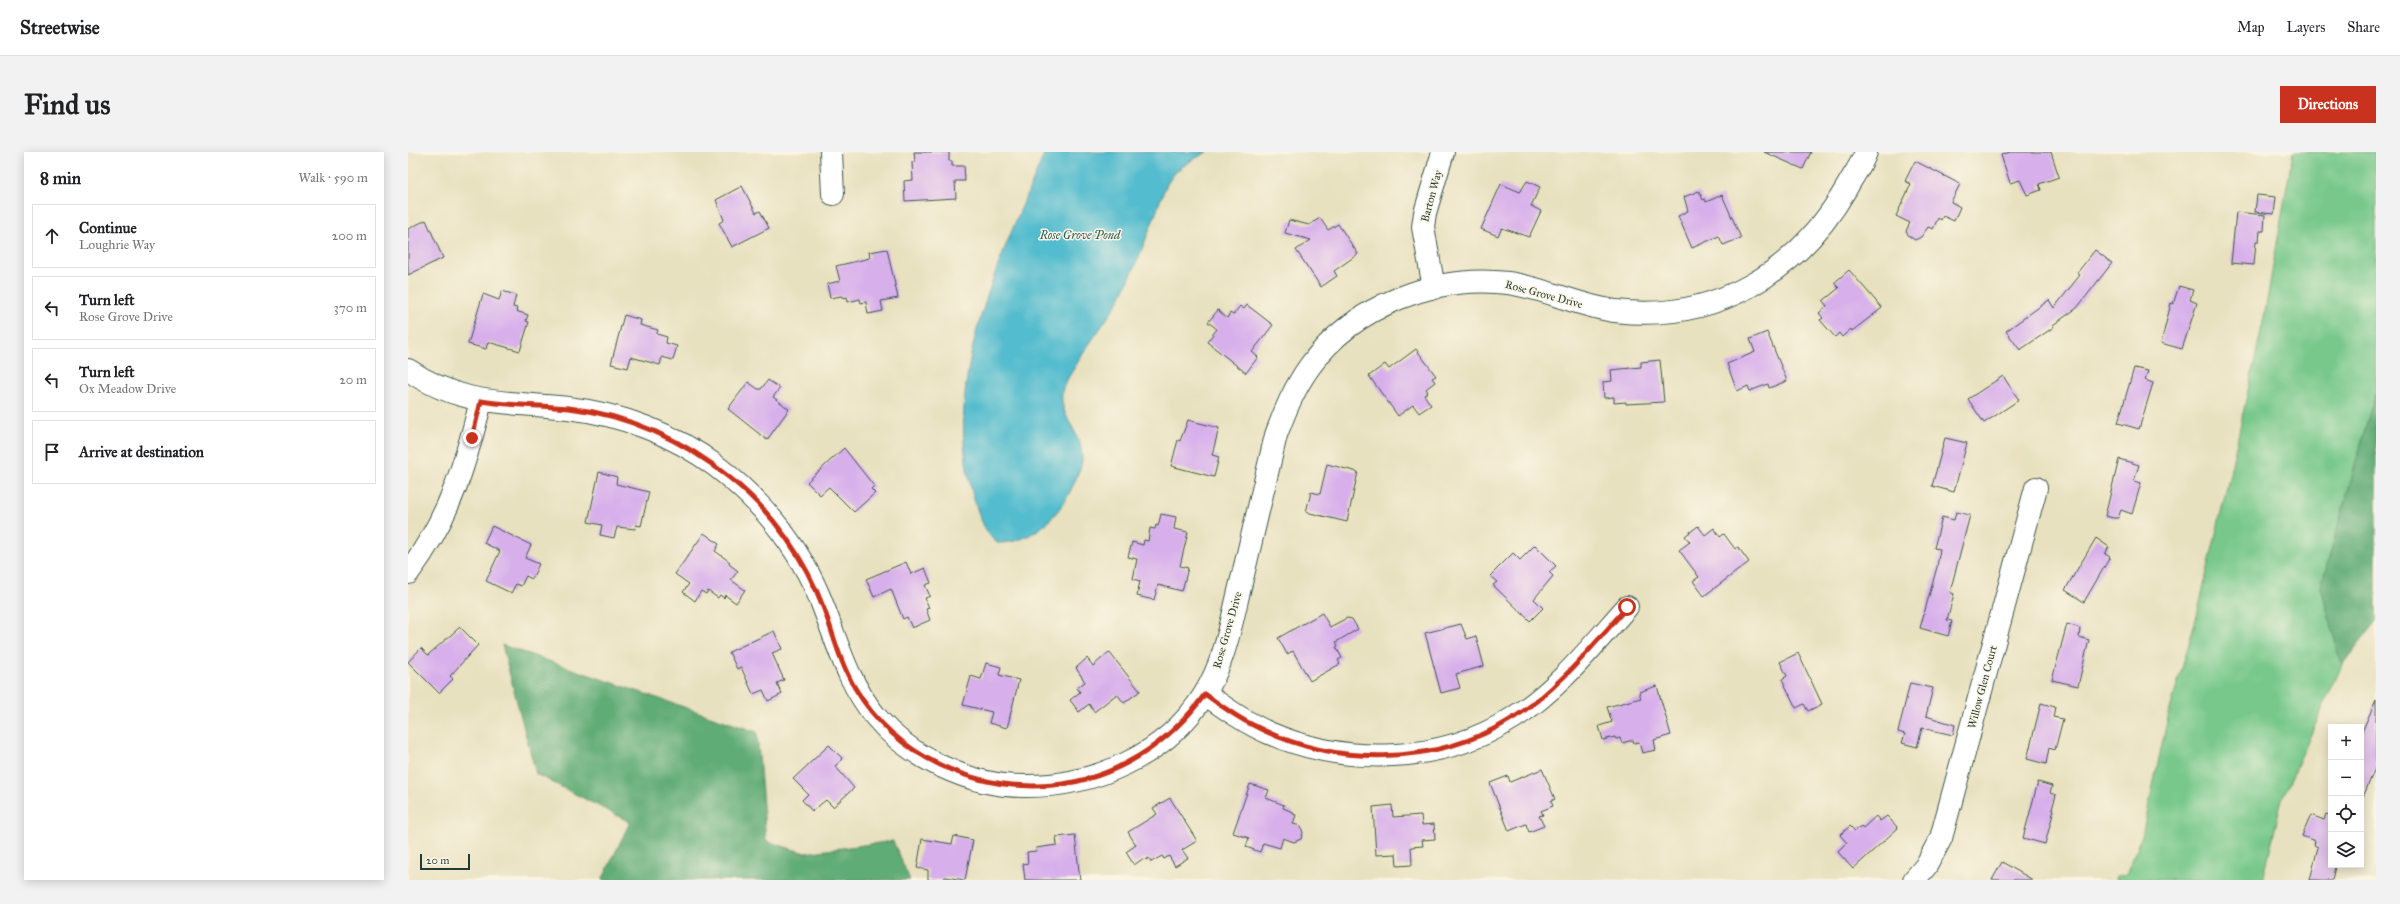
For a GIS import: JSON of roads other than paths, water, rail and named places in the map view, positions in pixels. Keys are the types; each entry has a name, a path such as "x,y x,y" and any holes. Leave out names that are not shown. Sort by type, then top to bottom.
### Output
{"street":[{"path":"831,152 833,194"},
{"name":"Barton Way","path":"1434,288 1423,227 1426,206 1443,152"},
{"name":"Rose Grove Drive","path":"408,370 428,384 450,393 481,401 571,408 621,419 667,437 711,463 731,478 764,510 801,560 818,593 845,669 866,704 878,720 913,750 952,771 974,779 1014,786 1057,785 1096,776 1126,764 1160,742 1194,710 1205,694 1223,654 1276,436 1285,408 1310,365 1325,349 1358,320 1401,298 1434,288 1466,283 1510,283 1593,307 1634,312 1676,311 1715,302 1770,275 1801,249 1829,218 1866,152"},
{"path":"408,573 437,528 453,496 464,467 481,401"},
{"name":"Willow Glen Court","path":"1914,880 1926,866 1941,838 2036,488"},
{"path":"1205,694 1252,725 1308,747 1357,756 1405,754 1430,750 1471,740 1492,730 1531,705 1562,678 1627,607"}],"water":[{"name":"Rose Grove Pond","path":"1045,152 1207,152 1191,161 1172,176 1162,194 1139,257 1121,296 1080,358 1063,388 1063,406 1078,438 1082,455 1080,469 1069,493 1063,504 1054,515 1035,532 1010,542 997,543 984,527 972,492 964,448 964,404 970,360 980,318 994,275"}]}
